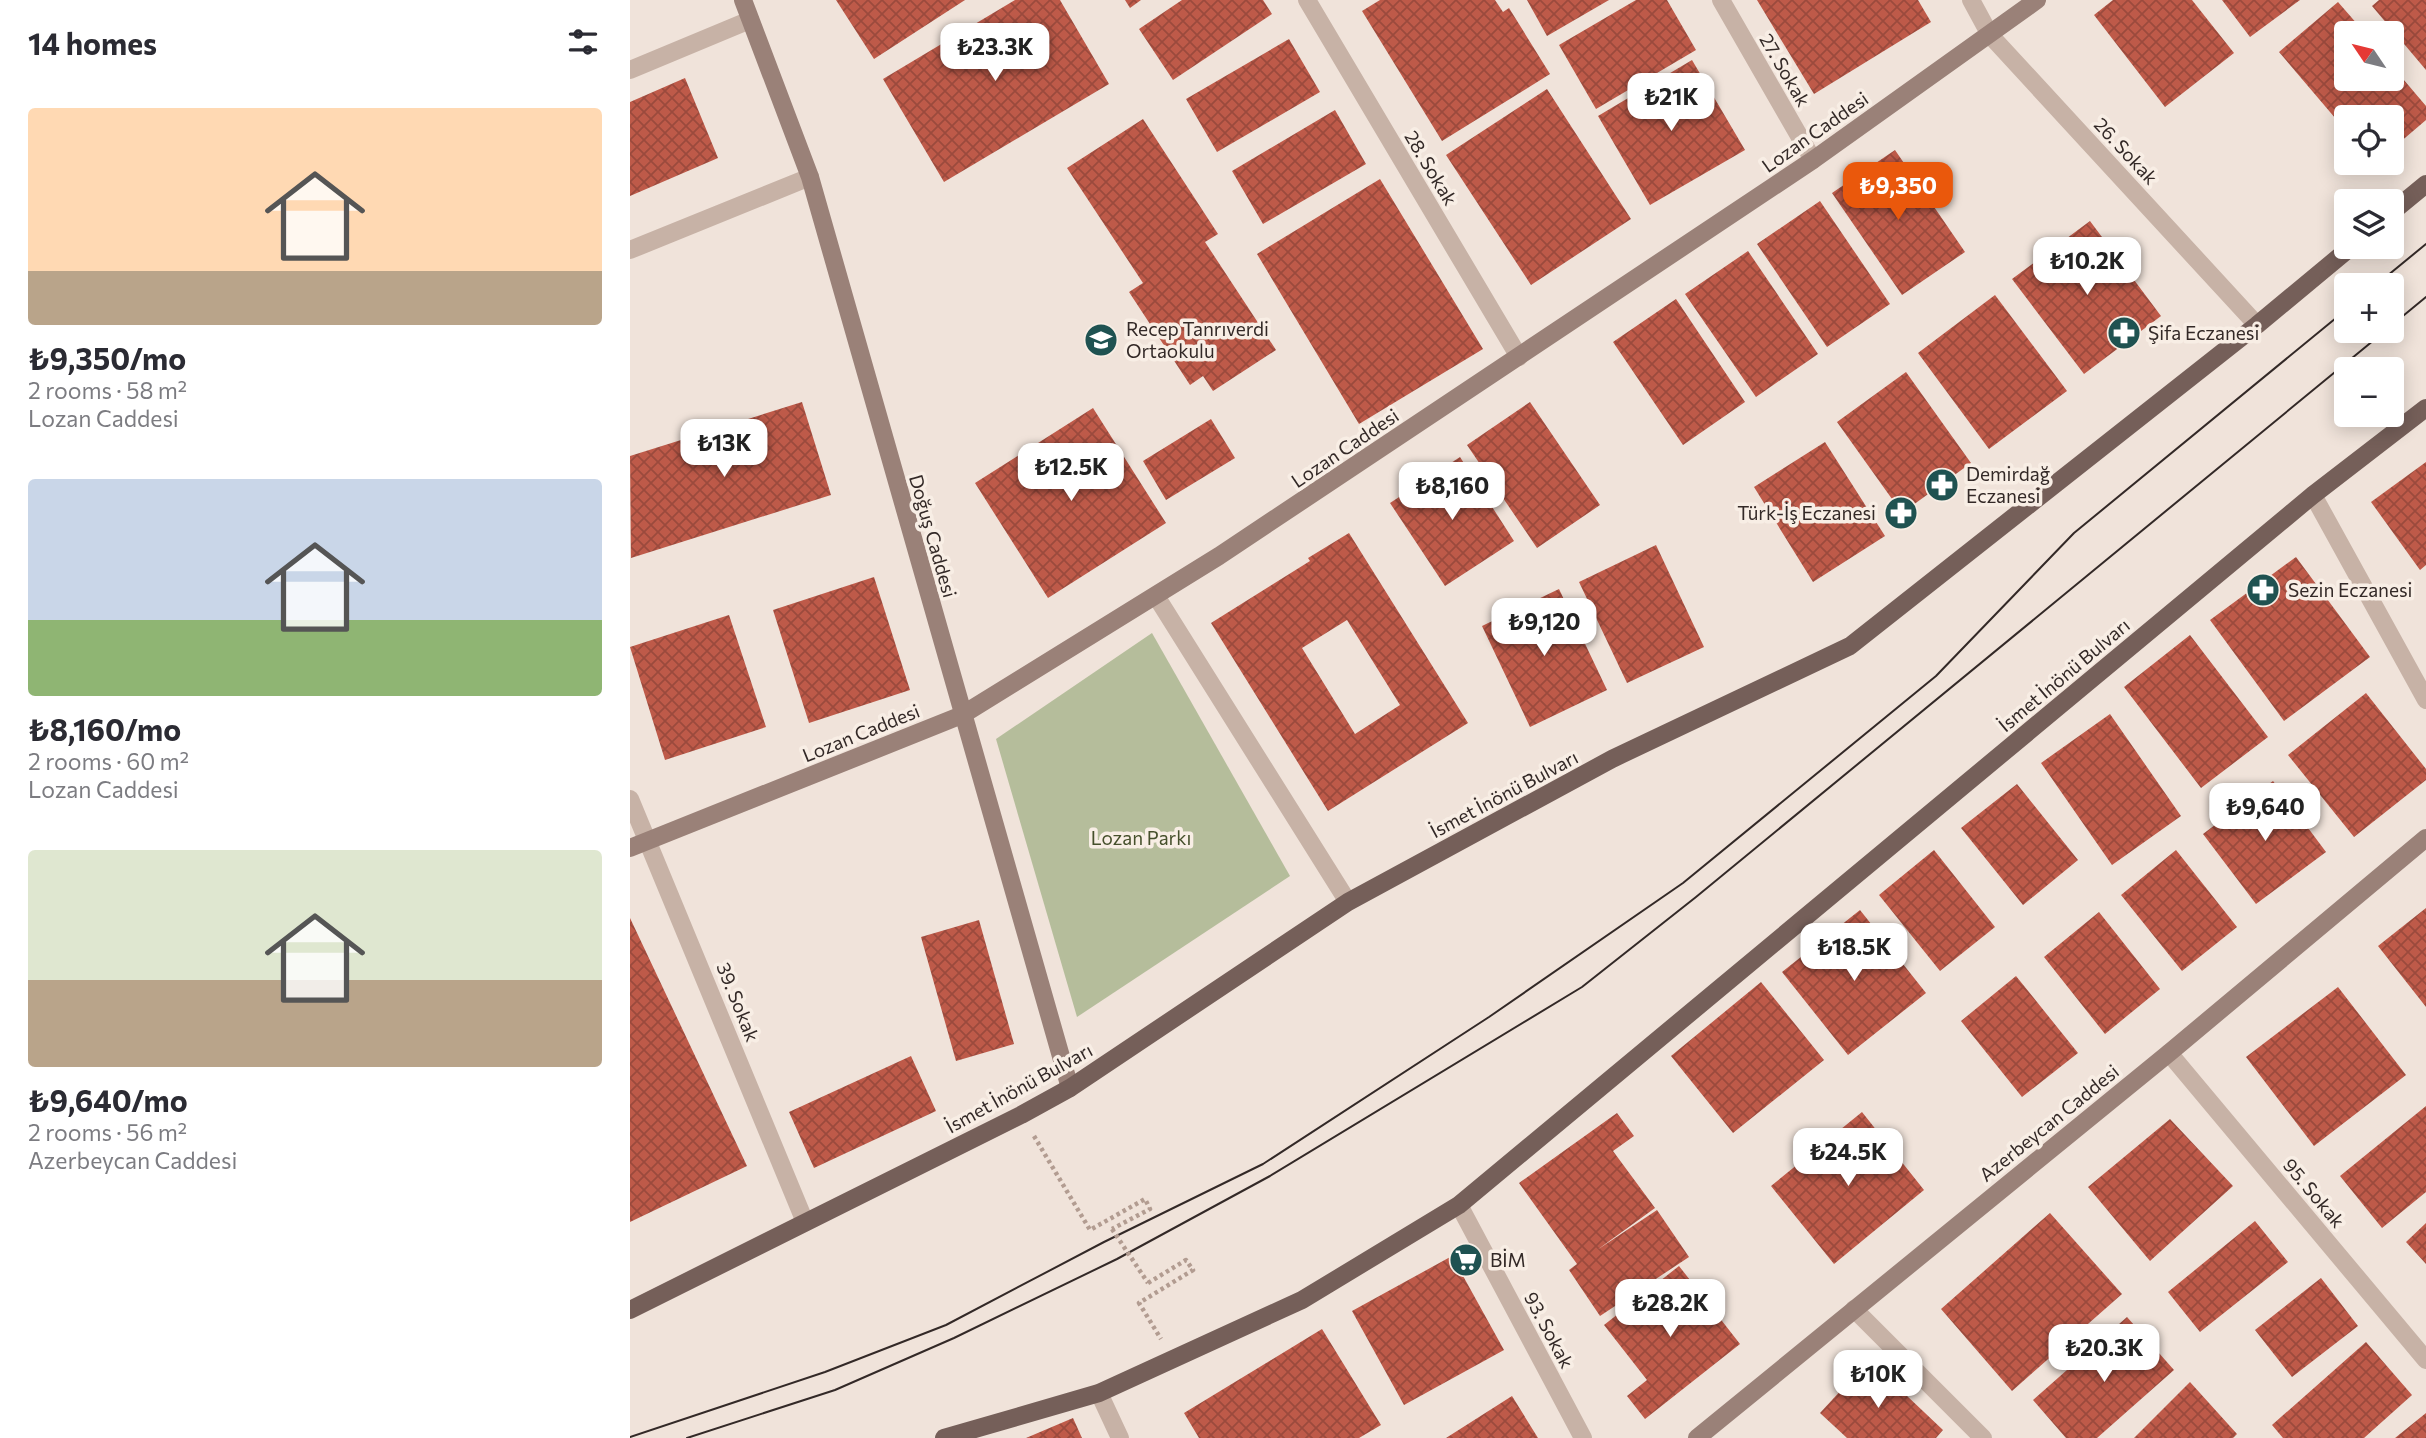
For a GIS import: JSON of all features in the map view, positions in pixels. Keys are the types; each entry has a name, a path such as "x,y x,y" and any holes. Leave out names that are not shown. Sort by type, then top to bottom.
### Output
{"main road":[{"name":"Doğuş Caddesi","path":"743,0 810,177 1070,1088"},
{"name":"Lozan Caddesi","path":"630,848 962,715 1219,556 1519,357 1813,160 2037,0"},
{"path":"2404,202 2426,184"},
{"name":"İsmet İnönü Bulvarı","path":"630,1310 1021,1115 1070,1088 1348,902 1612,759 1850,646 2257,325 2337,259"},
{"name":"İsmet İnönü Bulvarı","path":"944,1438 1099,1393 1302,1300 1459,1205 2313,495 2426,408"},
{"name":"Azerbeycan Caddesi","path":"1697,1438 2169,1053 2426,838"}],"street":[{"name":"28. Sokak","path":"1307,0 1519,357"},
{"name":"27. Sokak","path":"1721,0 1813,160"},
{"name":"26. Sokak","path":"1971,0 1990,35 2257,325"},
{"path":"630,70 750,20"},
{"path":"630,250 810,177"},
{"path":"2313,495 2426,701"},
{"path":"1156,596 1348,902"},
{"name":"39. Sokak","path":"630,799 805,1222"},
{"name":"95. Sokak","path":"2169,1053 2426,1360"},
{"name":"93. Sokak","path":"1459,1205 1583,1438"},
{"path":"1854,1309 1983,1438"},
{"path":"1099,1393 1120,1438"}],"path":[{"path":"1021,1115 1090,1230 1145,1199 1150,1209 1112,1229 1149,1283 1186,1260 1193,1270 1139,1303 1172,1358"}],"green space":[{"name":"Lozan Parkı","path":"1152,633 1290,876 1077,1017 996,739"}],"building":[{"path":"836,0 965,0 874,59"},
{"path":"1015,0 1060,0 1109,84 944,182 883,79"},
{"path":"1125,0 1141,0 1130,8"},
{"path":"1182,0 1263,0 1272,14 1173,80 1139,29"},
{"path":"1380,0 1495,0 1503,12 1509,8 1550,74 1442,141 1362,11"},
{"path":"1527,0 1609,0 1547,36"},
{"path":"1636,0 1667,0 1696,50 1596,109 1559,45"},
{"path":"1757,0 1918,0 1931,22 1814,94"},
{"path":"2113,0 2192,0 2234,53 2165,107 2094,15"},
{"path":"2222,0 2300,0 2250,37"},
{"path":"2379,0 2426,0 2426,70 2404,44 2404,21 2385,21 2372,6"},
{"path":"2338,2 2355,21 2334,21 2334,91 2404,91 2404,80 2426,106 2426,120 2404,139 2404,105 2334,105 2334,117 2279,52"},
{"path":"1289,39 1320,92 1217,152 1186,99"},
{"path":"1692,60 1745,150 1650,205 1598,116"},
{"path":"685,78 718,158 630,196 630,102"},
{"path":"1547,89 1631,219 1531,285 1446,155"},
{"path":"1335,110 1366,164 1263,224 1232,171"},
{"path":"1143,119 1218,234 1205,242 1276,350 1213,391 1203,376 1190,385 1129,292 1143,283 1067,168"},
{"path":"1895,150 1965,252 1902,295 1832,193"},
{"path":"1380,179 1483,349 1359,424 1257,254"},
{"path":"1820,201 1890,304 1827,347 1757,244"},
{"path":"2090,221 2161,316 2084,374 2012,279"},
{"path":"1748,251 1818,354 1756,397 1685,294"},
{"path":"1995,295 2067,391 1989,449 1918,353"},
{"path":"1676,299 1745,402 1683,445 1613,342"},
{"path":"1906,372 1971,463 1902,513 1837,422"},
{"path":"802,402 831,495 631,558 630,456"},
{"path":"1530,402 1600,505 1537,548 1467,445"},
{"path":"1093,408 1166,523 1048,598 975,483"},
{"path":"1211,419 1235,458 1166,500 1143,461"},
{"path":"1825,442 1885,536 1813,582 1754,487"},
{"path":"1460,457 1514,541 1445,586 1390,503"},
{"path":"2426,462 2426,565 2420,570 2371,502"},
{"path":"1349,533 1468,723 1328,811 1211,623 1310,561 1308,558","holes":["1347,620 1400,705 1355,734 1302,648"]},
{"path":"1656,545 1704,647 1627,683 1579,582"},
{"path":"2296,557 2370,657 2284,721 2210,620"},
{"path":"874,577 910,690 809,723 773,610"},
{"path":"1559,589 1607,690 1530,727 1482,626"},
{"path":"729,615 766,727 665,760 630,647"},
{"path":"2190,635 2268,737 2201,788 2124,687"},
{"path":"2366,693 2426,769 2426,780 2354,837 2288,755"},
{"path":"2110,714 2181,816 2112,865 2041,763"},
{"path":"2273,781 2326,852 2256,904 2203,834"},
{"path":"2017,784 2078,860 2023,905 1961,828"},
{"path":"1934,850 1995,927 1940,971 1879,895"},
{"path":"2176,850 2237,927 2182,971 2121,895"},
{"path":"2426,908 2426,1007 2378,946"},
{"path":"1860,910 1926,993 1848,1055 1782,972"},
{"path":"2099,912 2160,989 2105,1034 2044,957"},
{"path":"630,918 747,1166 630,1222"},
{"path":"979,920 1014,1044 956,1061 921,937"},
{"path":"2016,976 2078,1053 2022,1097 1961,1021"},
{"path":"1761,982 1824,1060 1733,1133 1671,1056"},
{"path":"2338,987 2406,1075 2314,1146 2246,1057"},
{"path":"911,1056 936,1111 814,1168 789,1112"},
{"path":"2426,1106 2426,1192 2382,1228 2340,1176"},
{"path":"1862,1112 1924,1190 1834,1264 1771,1186"},
{"path":"1617,1113 1634,1136 1613,1151 1655,1208 1597,1250 1657,1210 1689,1257 1600,1316 1569,1270 1577,1264 1519,1183"},
{"path":"2170,1119 2233,1186 2150,1261 2088,1187"},
{"path":"2050,1213 2122,1294 2012,1391 1941,1309"},
{"path":"2255,1221 2288,1262 2200,1332 2168,1292"},
{"path":"2426,1223 2426,1264 2406,1242"},
{"path":"1452,1256 1504,1350 1404,1405 1352,1311"},
{"path":"1679,1266 1740,1344 1645,1419 1627,1396 1647,1380 1604,1325"},
{"path":"2321,1278 2358,1326 2292,1377 2255,1330"},
{"path":"2127,1317 2174,1370 2097,1438 2066,1438 2033,1400"},
{"path":"1322,1329 1381,1425 1359,1438 1199,1438 1184,1413"},
{"path":"2366,1342 2412,1395 2364,1438 2283,1438 2272,1425"},
{"path":"1869,1360 1943,1430 1936,1438 1847,1438 1820,1413"},
{"path":"2190,1382 2237,1434 2233,1438 2134,1438"},
{"path":"1512,1396 1538,1438 1446,1438"},
{"path":"2426,1413 2426,1438 2395,1438"},
{"path":"1073,1418 1082,1438 1026,1438"}],"tram line":[{"path":"2391,273 2426,244"},
{"path":"2404,315 2426,297"},
{"path":"630,1437 825,1372 946,1325 1104,1242 1263,1164 1489,1017 1683,883 1936,676 2074,533 2334,320"},
{"path":"687,1438 835,1390 954,1338 1117,1259 1270,1176 1582,987 1696,897 2370,343"}],"place":[{"name":"Şifa Eczanesi","path":"2124,333"},
{"name":"Recep Tanrıverdi Ortaokulu","path":"1101,340"},
{"name":"Demirdağ Eczanesi","path":"1942,485"},
{"name":"Türk-İş Eczanesi","path":"1901,513"},
{"name":"Sezin Eczanesi","path":"2263,590"},
{"name":"BİM","path":"1466,1260"}]}
